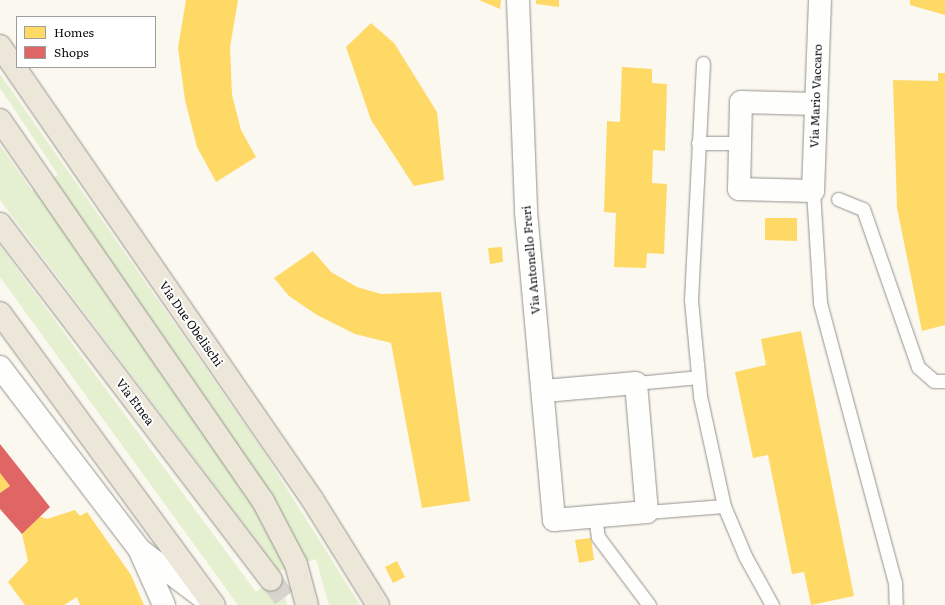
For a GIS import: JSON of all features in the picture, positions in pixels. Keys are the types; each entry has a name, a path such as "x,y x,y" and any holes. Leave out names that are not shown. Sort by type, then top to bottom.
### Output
{"main road":[{"name":"Via Due Obelischi","path":"0,46 312,499 378,605"},
{"path":"0,120 263,501 296,564 307,605"},
{"name":"Via Etnea","path":"0,224 271,580"},
{"path":"0,313 213,605"}],"street":[{"name":"Via Antonello Freri","path":"518,0 526,212 544,391 554,520 595,516"},
{"name":"Via Mario Vaccaro","path":"813,191 820,0"},
{"path":"813,191 739,189 740,143 741,102 815,104"},
{"path":"0,367 140,550 164,605"},
{"path":"544,391 636,383 647,512 595,516"},
{"path":"140,550 213,605"}],"lane":[{"path":"702,63 691,300 698,377 724,506 745,556 772,605"},
{"path":"698,143 740,143"},
{"path":"813,191 820,303 896,582 896,605"},
{"path":"838,199 863,209 918,367 934,381 945,381"},
{"path":"636,383 698,377"},
{"path":"647,512 724,506"},
{"path":"595,516 598,537 649,605"}],"green space":[{"path":"0,74 262,449 360,605 329,605 316,559 279,571 0,200 0,145 32,191 58,175 0,88"},
{"path":"0,246 256,592 280,575 287,605 238,605 0,277"}],"building: Homes":[{"path":"186,0 238,0 230,47 232,95 241,130 256,157 216,182 197,147 185,100 178,48"},
{"path":"479,0 501,0 500,9"},
{"path":"536,0 559,0 559,7 536,4"},
{"path":"910,0 945,0 945,15 910,5"},
{"path":"371,23 394,43 437,112 444,180 414,186 371,120 346,47"},
{"path":"622,67 652,69 652,83 667,84 665,151 653,150 652,183 667,184 664,254 647,253 646,268 614,267 616,213 604,212 607,121 620,122"},
{"path":"938,73 945,73 945,325 922,331 897,208 893,80 938,81"},
{"path":"765,218 797,218 797,241 765,240"},
{"path":"502,247 503,262 490,264 488,248"},
{"path":"313,251 331,272 357,287 381,294 441,292 470,501 422,508 391,343 355,334 317,315 289,296 274,278"},
{"path":"801,331 854,596 811,605 804,572 792,574 768,455 753,458 735,372 766,365 761,339"},
{"path":"0,473 10,486 0,493"},
{"path":"75,510 80,516 87,512 131,575 144,605 80,605 77,597 64,605 25,605 8,582 28,561 22,534 39,516 47,519"},
{"path":"591,538 594,560 579,563 575,540"},
{"path":"397,561 405,577 393,583 385,567"}],"building: Shops":[{"path":"0,444 50,507 22,534 0,509 0,493 10,486 0,473"}],"tunnel":[{"path":"271,580 289,605"}]}
